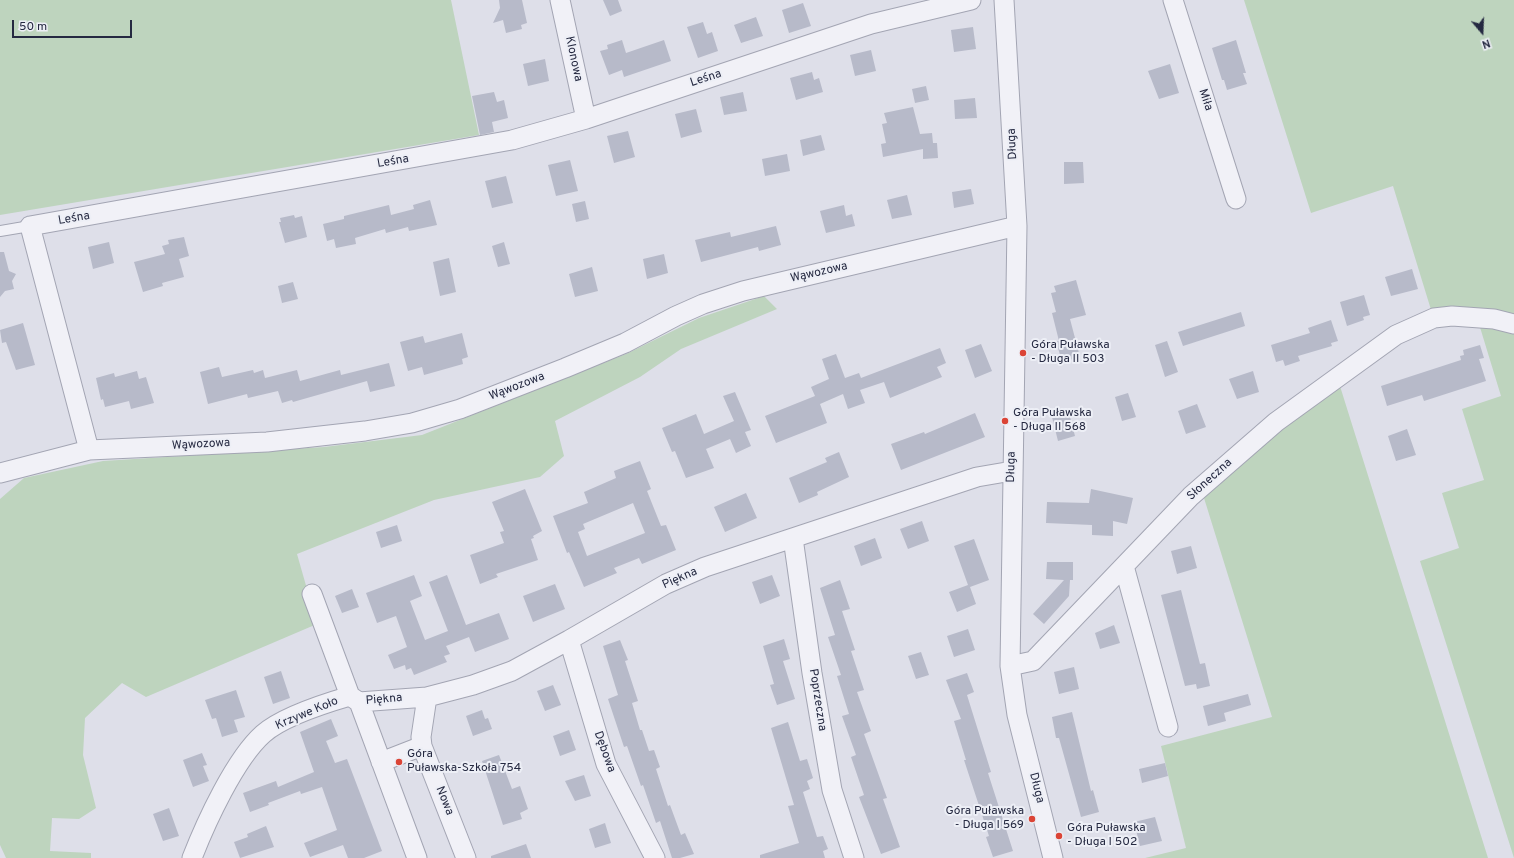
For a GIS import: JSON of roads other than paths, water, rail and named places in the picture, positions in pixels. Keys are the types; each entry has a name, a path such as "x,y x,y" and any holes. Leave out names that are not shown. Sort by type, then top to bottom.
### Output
{"street":[{"name":"Klonowa","path":"560,0 586,119"},
{"name":"Leśna","path":"30,226 512,140 586,119 871,24 971,0"},
{"name":"Długa","path":"1004,0 1017,226 1010,666 1017,715 1053,858"},
{"name":"Miła","path":"1173,0 1236,200"},
{"path":"30,226 89,450"},
{"name":"Wąwozowa","path":"0,473 89,450 267,442 365,431 412,423 460,409 565,368 624,343 703,304 743,291 1017,226"},
{"name":"Słoneczna","path":"1010,666 1033,660 1191,496 1276,422 1396,335 1434,318 1452,316 1494,318 1514,324"},
{"name":"Piękna","path":"355,699 427,697 474,685 512,671 666,584 705,567 977,478 1012,471"},
{"name":"Poprzeczna","path":"793,538 812,672 832,790 854,858"},
{"path":"1124,566 1168,727"},
{"path":"312,594 381,762 417,858"},
{"name":"Dębowa","path":"569,640 606,764 655,858"},
{"name":"Nowa","path":"427,697 420,737 422,746 466,858"},
{"name":"Krzywe Koło","path":"192,858 206,822 233,775 245,755 264,733 288,720 331,701 355,699"},
{"path":"381,762 422,746"}],"lane":[{"path":"0,231 30,226"}],"place":[{"name":"Góra Puławska - Długa II 503","path":"1023,353"},
{"name":"Góra Puławska - Długa II 568","path":"1005,421"},
{"name":"Góra Puławska-Szkoła 754","path":"399,762"},
{"name":"Góra Puławska - Długa I 569","path":"1032,819"},
{"name":"Góra Puławska - Długa I 502","path":"1059,836"}]}
